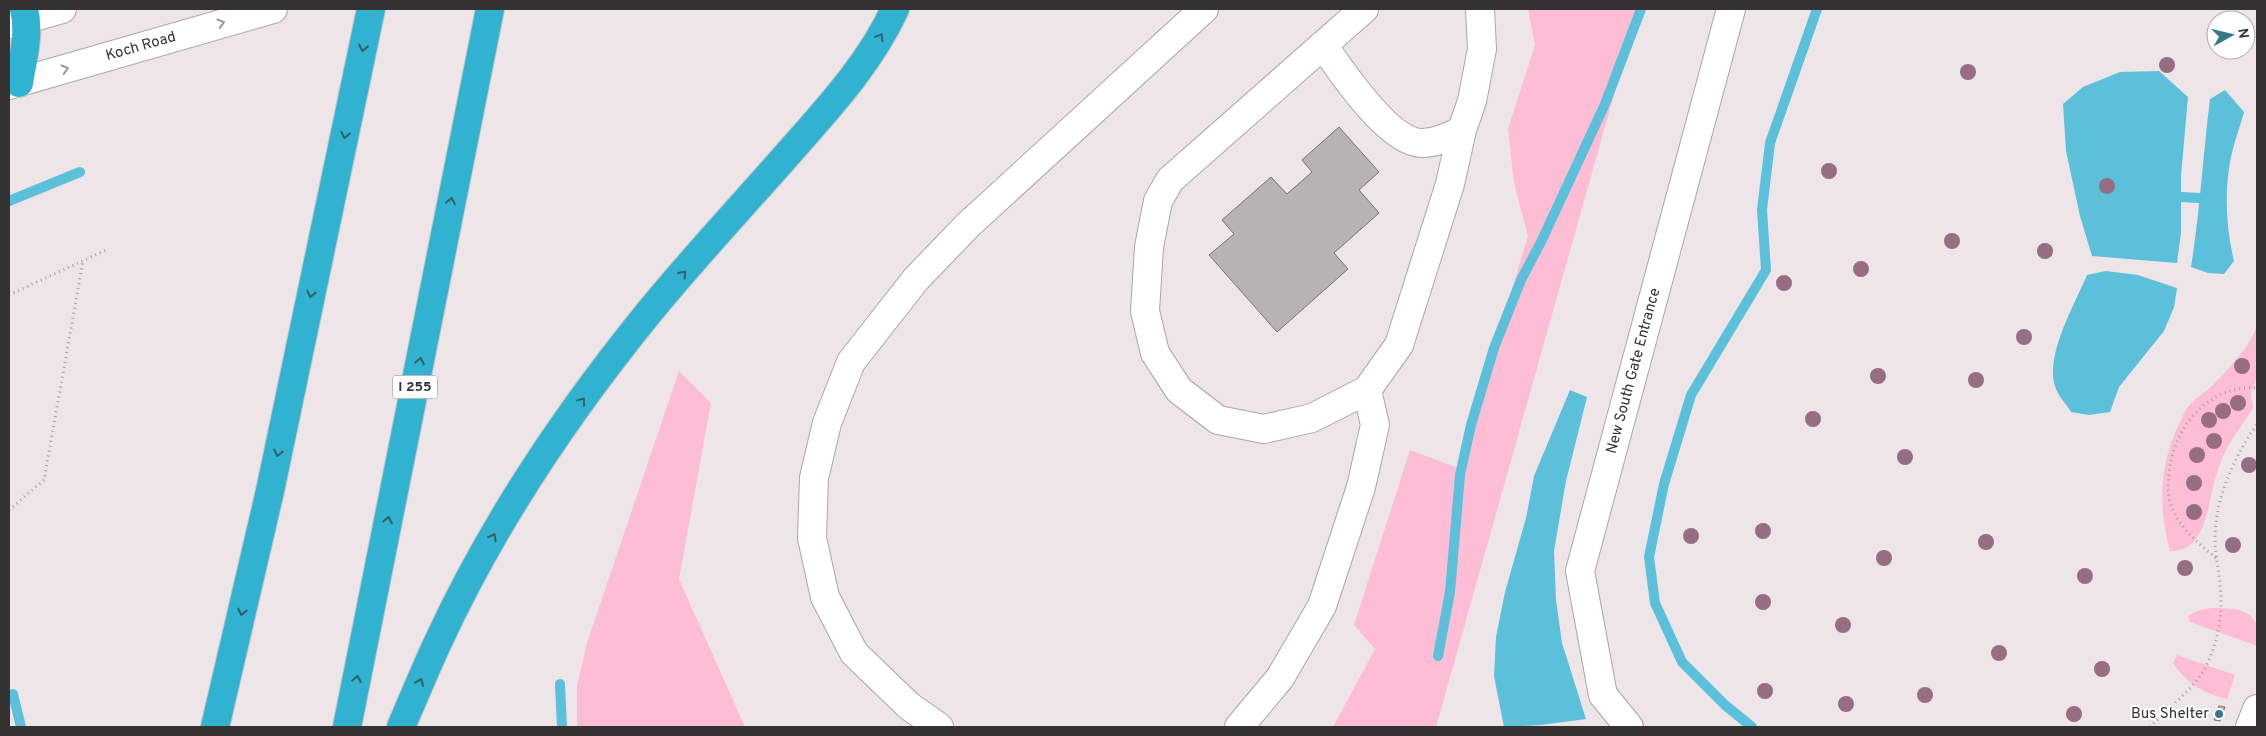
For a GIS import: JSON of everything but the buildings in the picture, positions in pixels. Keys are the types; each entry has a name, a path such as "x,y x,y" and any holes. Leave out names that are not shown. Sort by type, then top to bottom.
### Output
{"highway":[{"path":"215,727 272,481 371,9"},
{"name":"I 255","path":"347,727 490,9"},
{"path":"401,727 438,641 472,575 513,502 555,437 647,316 811,129 864,64 895,9"},
{"path":"12,80 25,44 19,17"}],"street":[{"path":"19,17 62,9"},
{"name":"Koch Road","path":"12,80 272,9"},
{"path":"939,727 910,706 854,653 825,598 812,538 814,478 827,423 851,362 916,279 968,225 1082,118 1204,9"},
{"path":"1364,9 1170,180 1158,201 1149,247 1145,311 1155,353 1179,390 1218,420 1264,429 1312,418 1367,390 1400,345 1450,184 1462,130 1472,101 1482,49 1480,9"},
{"name":"New South Gate Entrance","path":"1629,727 1604,695 1580,571 1731,9"},
{"path":"1323,45 1353,87 1375,112 1400,135 1421,143 1448,137 1462,130"},
{"path":"1239,727 1280,678 1322,606 1361,487 1375,425 1367,390"},
{"path":"2250,727 2257,709"}],"path":[{"path":"9,295 106,250"},
{"path":"9,510 44,480 83,260"},
{"path":"2216,558 2192,539 2172,509 2168,486 2173,452 2190,418 2208,402 2226,392 2249,387 2257,388"},
{"path":"2150,727 2198,679 2206,665 2220,625 2220,585 2215,538 2223,489 2231,470 2257,424"}],"shaded area":[{"path":"1528,9 1638,9 1436,727 1333,727 1375,649 1354,625 1410,450 1458,468 1528,236 1514,183 1508,129 1535,45"},
{"path":"2257,326 2257,376 2251,394 2253,408 2224,454 2216,476 2207,513 2198,535 2191,544 2182,549 2170,551 2162,503 2164,471 2172,439 2188,407 2233,364 2244,350"},
{"path":"679,371 711,403 679,579 745,727 577,727 577,686 587,643"},
{"path":"2211,608 2237,610 2244,612 2254,619 2257,625 2257,646 2190,622 2188,616 2197,611"},
{"path":"2177,655 2235,675 2227,699 2203,691 2190,682 2173,663"}],"water":[{"path":"2159,71 2188,97 2181,176 2181,233 2177,263 2092,256 2080,216 2066,151 2063,104 2083,87 2120,72"},
{"path":"2225,90 2244,112 2232,151 2227,183 2229,236 2234,261 2224,274 2208,273 2191,267 2210,99"},
{"path":"2106,271 2138,275 2177,288 2174,307 2164,331 2119,387 2110,412 2089,415 2071,412 2057,392 2053,376 2057,347 2068,316 2087,275"},
{"path":"1570,390 1587,397 1566,481 1554,551 1556,600 1562,643 1586,719 1541,725 1504,727 1494,676 1496,637 1505,592 1526,518 1534,476"}],"waterway":[{"path":"1438,656 1450,592 1460,475 1471,425 1494,348 1521,280 1542,240 1605,104 1641,9"},
{"path":"1752,727 1725,705 1682,662 1655,603 1649,557 1664,484 1691,395 1766,270 1762,210 1770,143 1817,9"},
{"path":"9,201 80,172"},
{"path":"2181,197 2199,198"},
{"path":"560,684 562,727"},
{"path":"13,694 21,727"}],"place":[{"name":"Bus Shelter","path":"2219,714"}]}
